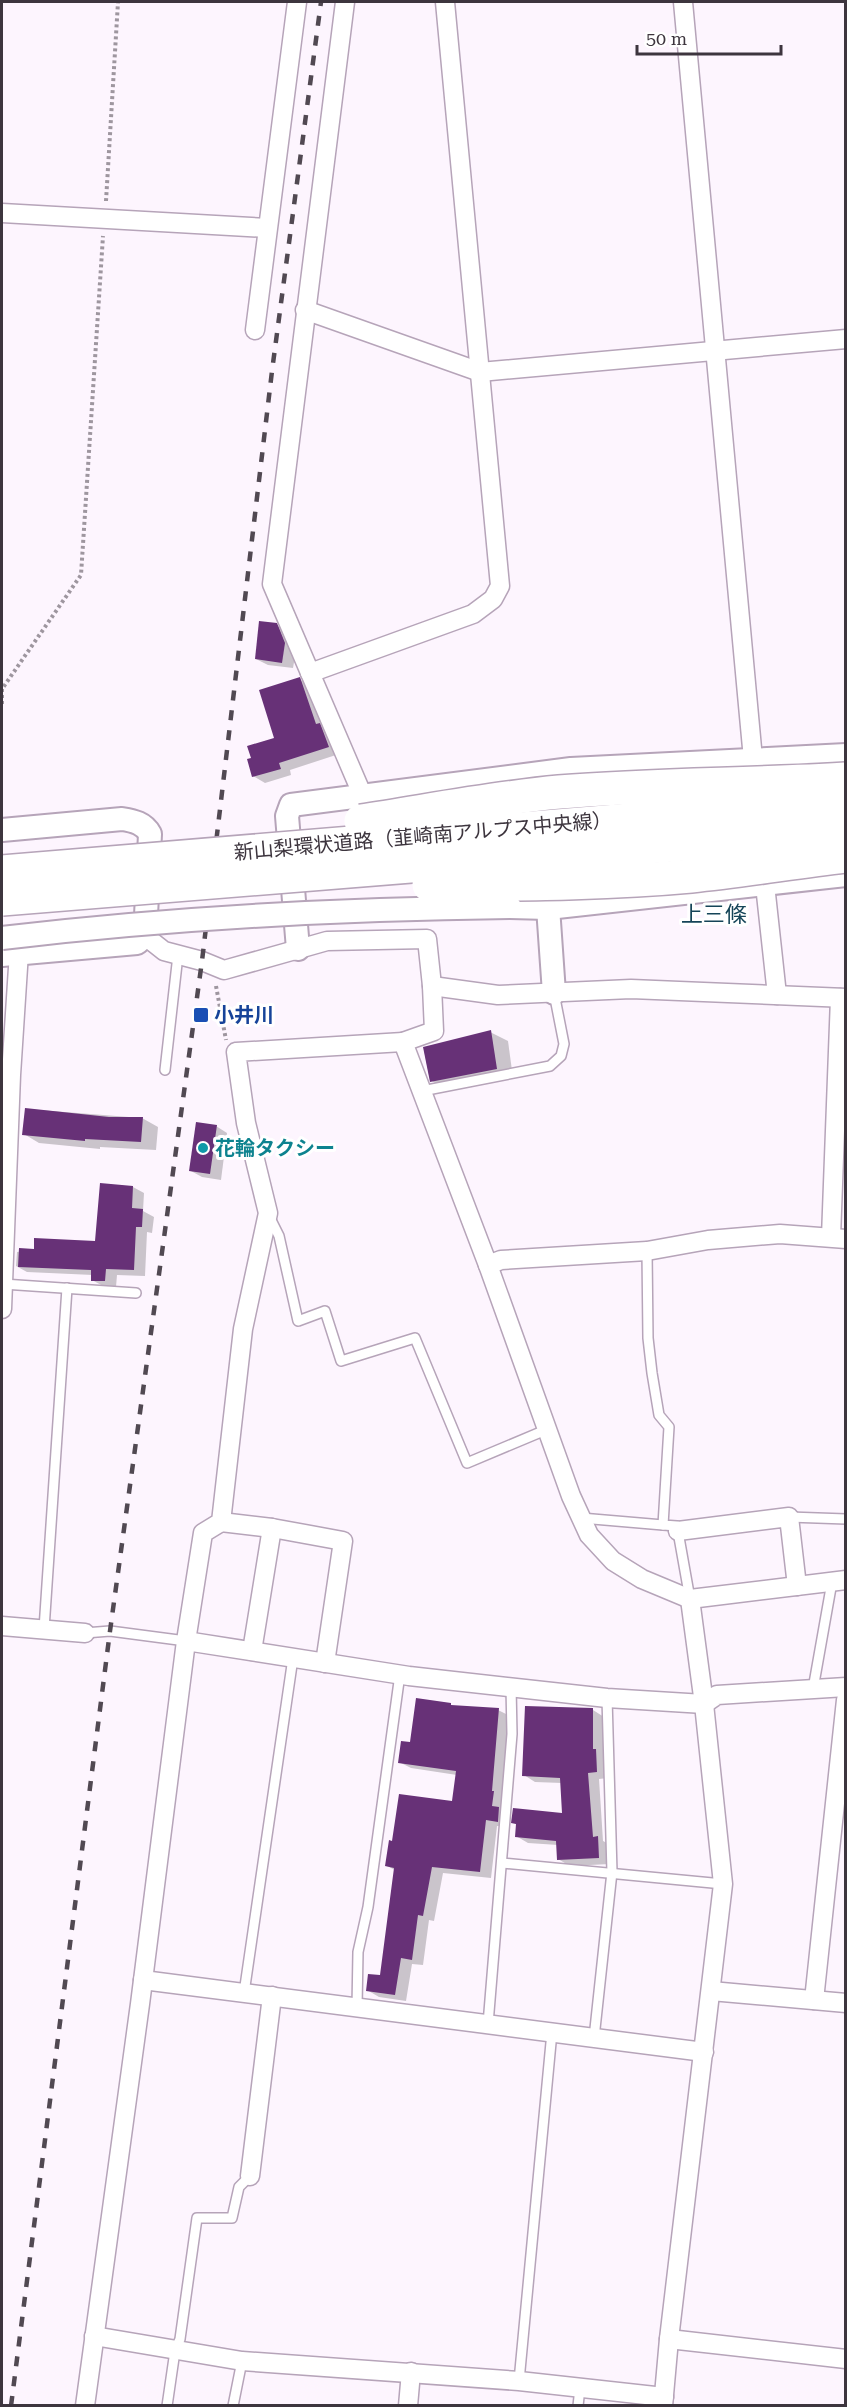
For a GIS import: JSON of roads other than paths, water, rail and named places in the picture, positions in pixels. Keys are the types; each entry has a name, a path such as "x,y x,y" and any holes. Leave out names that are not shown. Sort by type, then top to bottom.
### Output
{"highway":[{"path":"89,879 498,799 623,788 846,779"},
{"name":"新山梨環状道路（韮崎南アルプス中央線）","path":"2,899 89,879 486,830 846,802"},
{"name":"新山梨環状道路（韮崎南アルプス中央線）","path":"2,872 89,879 846,831"},
{"path":"89,879 584,883 692,876 846,856"}],"street":[{"path":"255,330 297,2"},
{"path":"345,2 272,584 362,794"},
{"path":"310,672 473,614 493,599 500,586 445,2"},
{"path":"683,2 753,759"},
{"path":"2,213 267,228"},
{"path":"305,310 480,372 846,339"},
{"path":"298,949 287,816 291,805 540,772 846,754"},
{"path":"540,772 555,993"},
{"path":"2,830 122,819 134,821 146,827 150,834 145,936 137,943 10,954 11,1075 2,1309"},
{"path":"2,938 131,926 384,908 548,908 846,875"},
{"path":"765,885 777,995"},
{"path":"145,936 164,951 202,961 224,970 327,941 427,939 434,1031 403,1042 236,1052 246,1123 268,1213 243,1329 220,1522"},
{"path":"432,986 498,995 631,989 843,998 838,1238 780,1234 708,1240 646,1251 513,1259 488,1265"},
{"path":"403,1042 488,1265 571,1496 589,1535 613,1561 642,1580 690,1599 839,1581"},
{"path":"670,1528 789,1517 797,1586"},
{"path":"85,2406 186,1641 203,1533 220,1522 272,1528 343,1541 325,1663"},
{"path":"252,1651 272,1528"},
{"path":"94,2336 242,2361 519,2381 579,2397 664,2401 669,2339 723,1884 704,1704 690,1599"},
{"path":"2,1626 85,1633"},
{"path":"186,1641 400,1674 607,1698 704,1704 717,1695 846,1687"},
{"path":"814,2000 846,1700"},
{"path":"143,1980 704,2052"},
{"path":"711,1991 846,2003"},
{"path":"250,2176 272,1996"},
{"path":"669,2339 846,2359"},
{"path":"408,2406 411,2372"}],"lane":[{"path":"165,1070 178,955"},
{"path":"422,1091 549,1066 561,1056 564,1044 555,993"},
{"path":"268,1213 279,1236 298,1321 325,1311 341,1361 415,1338 467,1462 548,1429"},
{"path":"646,1251 648,1338 652,1372 659,1415 669,1427 670,1528 690,1599"},
{"path":"3,1284 136,1293"},
{"path":"44,1629 67,1288"},
{"path":"789,1517 846,1519"},
{"path":"581,1518 670,1528"},
{"path":"813,1689 839,1581"},
{"path":"85,1633 110,1631 186,1641"},
{"path":"244,1993 293,1658"},
{"path":"357,2007 358,1952 368,1907 400,1674"},
{"path":"488,2024 512,1734 511,1687"},
{"path":"594,2038 612,1872 607,1698"},
{"path":"502,1863 723,1884"},
{"path":"519,2381 552,2032"},
{"path":"167,2406 175,2351 180,2339 197,2218 232,2218 239,2187 250,2176"},
{"path":"233,2406 242,2361"}],"railway":[{"path":"11,2406 110,1631 202,961 272,371 321,2"}],"place":[{"name":"小井川","path":"201,1015"},
{"name":"花輪タクシー","path":"203,1148"}],"district":[{"name":"上三條","path":"714,914"}]}
